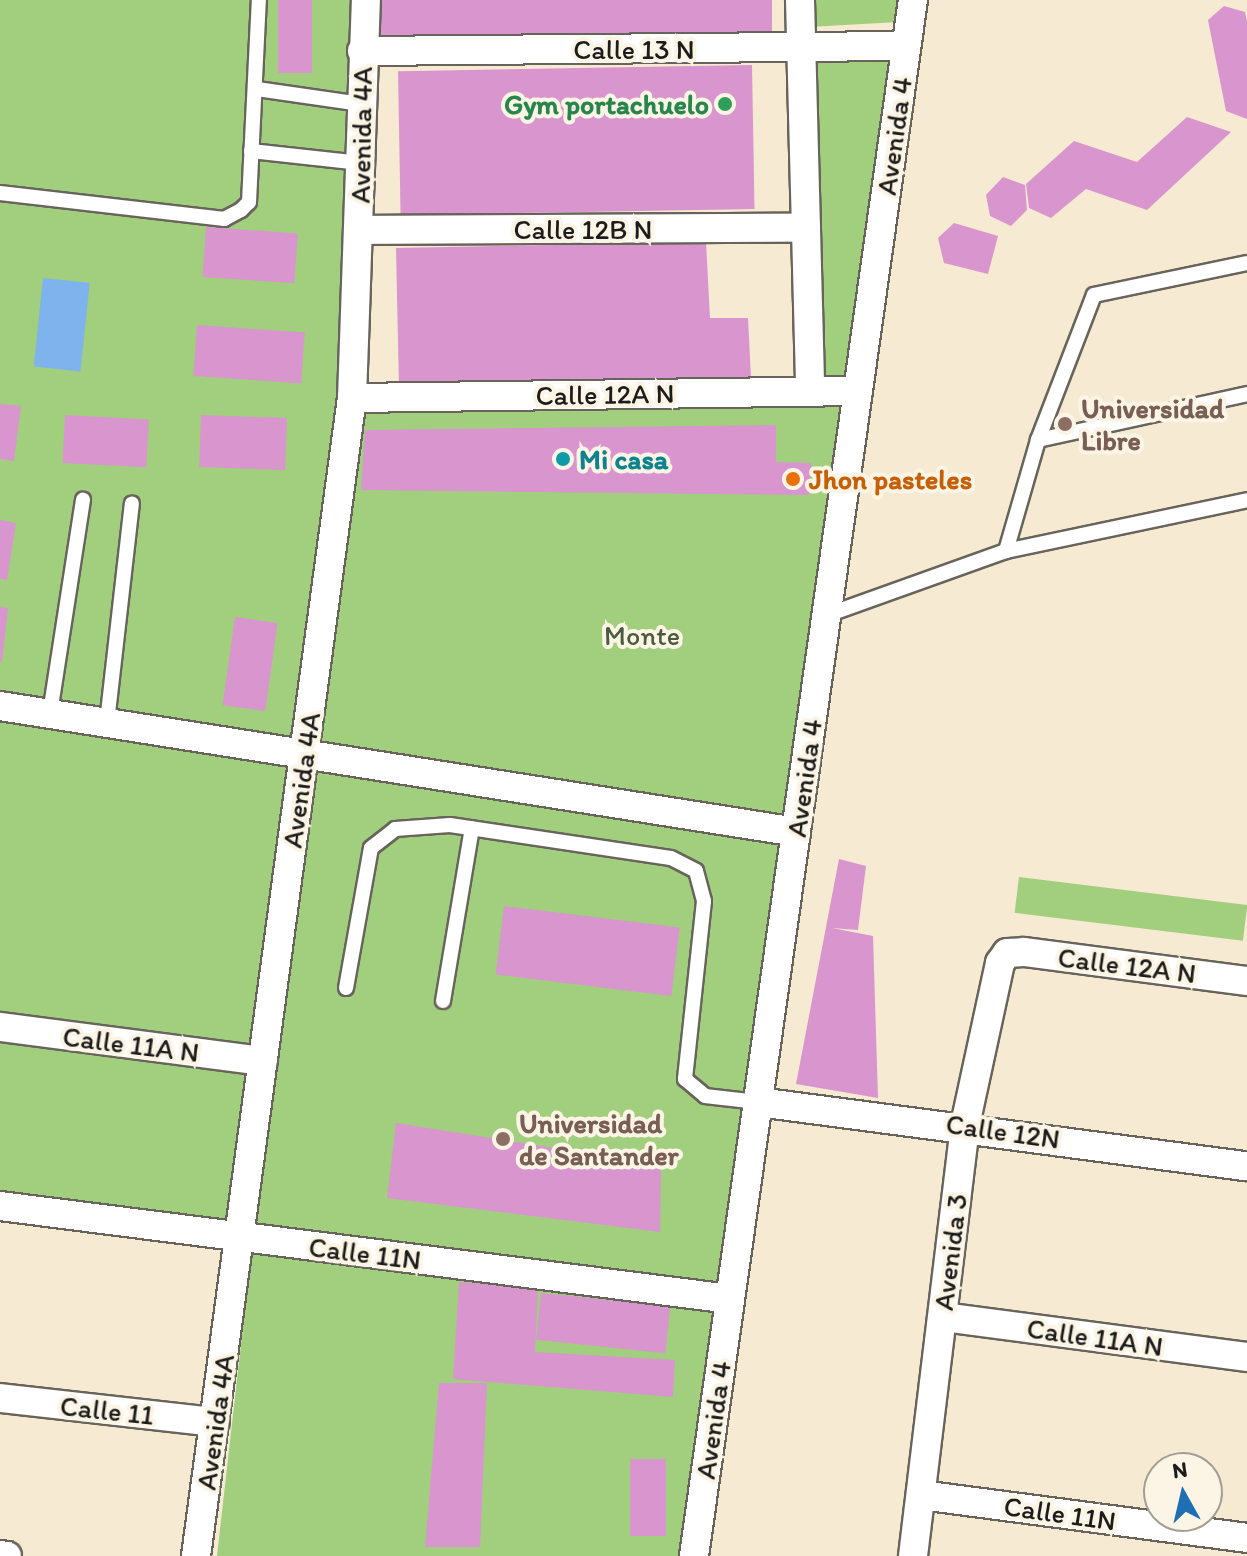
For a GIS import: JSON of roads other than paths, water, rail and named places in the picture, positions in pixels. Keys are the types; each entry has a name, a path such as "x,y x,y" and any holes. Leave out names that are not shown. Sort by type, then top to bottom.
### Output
{"street":[{"name":"Avenida 4A","path":"196,1556 352,398 366,0"},
{"path":"800,0 810,391"},
{"name":"Avenida 4","path":"694,1556 913,0"},
{"name":"Calle 13 N","path":"362,51 906,46"},
{"name":"Calle 12B N","path":"360,230 806,228"},
{"name":"Calle 12A N","path":"352,398 858,391"},
{"path":"0,706 796,832"},
{"name":"Calle 12A N","path":"1007,953 1247,981"},
{"name":"Avenida 3","path":"913,1556 965,1125 1007,953"},
{"name":"Calle 11A N","path":"0,1027 263,1061"},
{"name":"Calle 12N","path":"758,1102 965,1125 1247,1166"},
{"name":"Calle 11N","path":"0,1206 730,1299"},
{"name":"Calle 11A N","path":"943,1317 1247,1357"},
{"name":"Calle 11","path":"0,1398 215,1422"},
{"name":"Calle 11N","path":"921,1495 1247,1538"},
{"path":"0,1555 7,1556"}],"lane":[{"path":"0,193 224,219 249,202 257,89 259,0"},
{"path":"257,89 361,104"},
{"path":"251,151 360,163"},
{"path":"1006,551 1038,440 1094,295 1247,263"},
{"path":"1038,440 1247,394"},
{"path":"50,713 83,500"},
{"path":"827,615 1006,551 1247,500"},
{"path":"107,722 132,503"},
{"path":"443,1001 472,828"},
{"path":"346,988 371,848 395,829 472,828 671,858 696,871 704,901 685,1079 705,1096 758,1102"}],"water":[{"path":"43,278 90,283 80,371 34,367"}],"place":[{"name":"Gym portachuelo","path":"725,104"},
{"name":"Universidad Libre","path":"1065,424"},
{"name":"Mi casa","path":"563,459"},
{"name":"Jhon pasteles","path":"793,479"},
{"name":"Universidad de Santander","path":"503,1139"}],"park label":[{"name":"Monte","path":"642,635"}]}
